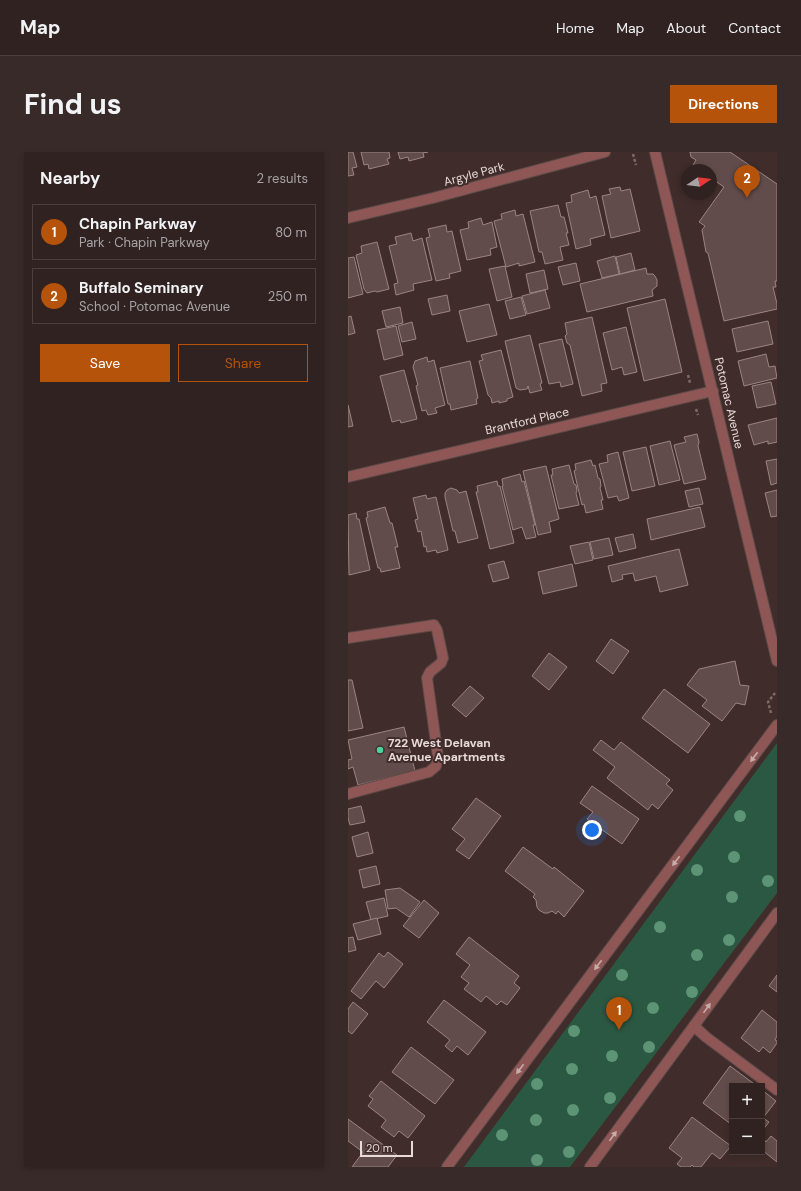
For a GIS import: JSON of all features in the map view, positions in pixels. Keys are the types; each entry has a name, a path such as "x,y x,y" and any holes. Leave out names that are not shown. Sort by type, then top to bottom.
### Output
{"street":[{"name":"Argyle Park","path":"348,218 433,198 605,152"},
{"name":"Potomac Avenue","path":"655,152 777,661"},
{"name":"Brantford Place","path":"348,477 713,392"},
{"path":"348,638 434,626 437,630 443,658 441,663 430,672 427,678 438,757 436,766 429,772 348,794"},
{"path":"448,1167 777,725"},
{"path":"590,1167 777,913"},
{"path":"694,1026 706,1037 777,1090"}],"path":[{"path":"633,154 636,165"},
{"path":"688,375 690,384"},
{"path":"696,409 698,415"},
{"path":"771,715 768,702 775,693"}],"green space":[{"path":"777,743 777,893 570,1167 464,1167"}],"building":[{"path":"348,152 353,152 357,167 352,168 354,175 348,176"},
{"path":"361,152 389,152 390,158 387,159 389,164 369,169 368,164 364,165"},
{"path":"398,152 428,152 423,153 424,157 409,161 408,157 400,159"},
{"path":"690,152 730,152 777,184 777,281 775,281 776,287 773,287 777,309 724,321 708,253 706,252 702,230 705,226 699,222 715,200 717,200 717,197 724,187 717,182 717,164 694,164 696,160 691,157"},
{"path":"620,187 621,191 630,189 640,231 611,238 602,196 611,194 609,189"},
{"path":"588,190 590,198 596,196 605,235 590,239 591,245 576,249 566,203 572,202 571,195"},
{"path":"558,205 561,217 564,217 569,245 560,247 563,260 545,264 542,252 539,252 530,211"},
{"path":"515,210 516,216 523,214 535,262 519,266 519,263 506,267 494,221 502,219 501,214"},
{"path":"481,218 483,225 492,222 497,247 490,249 491,255 467,260 460,230 469,228 468,222"},
{"path":"446,225 447,232 452,231 461,271 449,274 450,278 436,281 426,238 430,237 428,229"},
{"path":"411,233 413,241 422,238 432,280 413,284 414,290 396,295 394,284 398,283 389,246 397,244 395,237"},
{"path":"377,242 389,289 367,293 364,289 356,255 362,253 361,246"},
{"path":"631,253 635,270 620,274 616,257"},
{"path":"615,256 619,274 602,278 597,261"},
{"path":"354,257 363,294 348,298 348,258"},
{"path":"576,263 580,281 563,285 558,267"},
{"path":"505,266 512,297 497,301 489,269"},
{"path":"646,268 647,274 653,274 657,280 657,286 652,290 653,296 587,312 580,284"},
{"path":"544,270 548,289 530,293 526,274"},
{"path":"545,290 550,308 527,314 522,296"},
{"path":"447,295 450,311 432,315 428,299"},
{"path":"521,297 526,315 510,319 505,301"},
{"path":"665,299 682,372 644,381 627,308"},
{"path":"489,304 497,335 467,342 459,311"},
{"path":"400,307 403,323 386,327 382,311"},
{"path":"351,316 355,333 348,335 348,317"},
{"path":"592,317 607,383 601,384 602,391 582,396 570,345 567,343 565,336 567,334 565,323"},
{"path":"768,321 773,344 737,352 732,329"},
{"path":"412,322 416,339 402,342 398,326"},
{"path":"396,326 403,355 384,360 377,330"},
{"path":"626,327 637,372 624,375 622,367 612,370 603,333"},
{"path":"530,335 542,383 540,384 542,390 530,393 528,386 527,389 520,390 516,388 505,341"},
{"path":"562,339 573,384 561,387 560,382 549,384 539,344"},
{"path":"501,350 513,397 507,399 507,401 492,403 491,398 488,395 479,361 483,360 481,355"},
{"path":"766,354 769,367 775,366 777,378 744,386 738,361"},
{"path":"427,357 428,362 434,360 445,405 435,408 437,413 428,415 426,410 422,411 416,386 418,385 413,367 415,361"},
{"path":"470,361 478,398 476,399 477,404 451,410 450,404 448,404 440,368"},
{"path":"404,370 417,419 401,423 400,420 392,422 380,376"},
{"path":"771,382 776,404 757,408 752,386"},
{"path":"348,405 353,426 348,427"},
{"path":"777,418 777,442 768,444 768,441 754,445 748,425"},
{"path":"697,434 699,442 698,446 706,479 684,484 674,445 686,442 684,437"},
{"path":"670,441 680,480 659,485 650,446"},
{"path":"646,447 655,486 632,491 623,452"},
{"path":"618,452 629,498 619,501 617,496 608,498 599,464 608,462 607,455"},
{"path":"777,459 777,483 771,485 766,461"},
{"path":"591,460 593,466 595,465 598,478 600,479 603,509 586,513 584,504 582,505 574,471 576,470 575,464"},
{"path":"569,465 574,484 576,485 579,505 559,509 551,475 553,475 552,469"},
{"path":"546,466 559,519 549,522 551,532 538,535 523,471"},
{"path":"520,474 522,482 524,481 535,525 533,525 536,537 526,539 522,527 513,530 502,486 502,479"},
{"path":"497,481 498,486 500,486 514,543 490,549 476,492 478,492 477,486"},
{"path":"451,488 457,490 459,493 466,491 478,538 458,543 455,531 453,531 445,497 447,490"},
{"path":"699,488 703,504 689,507 685,491"},
{"path":"777,490 777,516 771,517 765,493"},
{"path":"426,495 427,499 436,497 448,550 437,553 436,550 427,552 426,546 424,547 421,531 418,532 415,520 418,519 413,498"},
{"path":"385,507 390,523 392,523 398,547 395,547 400,568 381,572 380,568 378,568 366,518 368,517 367,512"},
{"path":"700,507 705,527 651,540 647,519"},
{"path":"356,513 357,519 359,519 370,570 349,575 348,515"},
{"path":"633,534 636,548 619,552 615,538"},
{"path":"609,538 613,555 594,559 590,542"},
{"path":"589,542 593,560 575,564 570,546"},
{"path":"679,549 688,585 660,592 656,576 635,581 633,573 622,575 623,579 612,582 608,566"},
{"path":"504,561 509,578 493,582 488,565"},
{"path":"572,564 577,586 543,594 538,572"},
{"path":"611,639 629,651 613,674 596,661"},
{"path":"549,653 567,667 549,690 532,676"},
{"path":"735,661 740,685 749,686 745,705 736,703 722,721 702,706 707,700 687,685 699,669"},
{"name":"722 West Delavan Avenue Apartments","path":"348,680 352,680 363,728 348,731"},
{"path":"470,686 484,698 466,717 452,705"},
{"path":"664,689 710,724 688,753 642,718"},
{"name":"722 West Delavan Avenue Apartments","path":"404,727 415,771 358,785 353,767 348,769 348,760 352,759 348,740"},
{"path":"601,740 614,750 621,742 670,780 666,784 673,790 658,809 652,804 648,810 607,778 615,767 593,750"},
{"path":"592,786 639,819 622,844 587,819 593,812 580,803"},
{"path":"476,798 501,816 469,859 456,850 465,839 452,829"},
{"path":"361,806 365,822 350,825 348,809"},
{"path":"368,832 373,853 357,857 352,837"},
{"path":"523,847 553,869 554,867 584,891 564,917 558,911 556,914 552,911 544,913 539,910 536,900 533,897 535,894 505,871"},
{"path":"376,866 380,884 363,888 359,870"},
{"path":"400,888 420,902 409,917 396,908 388,909 385,890"},
{"path":"384,898 388,916 371,920 366,902"},
{"path":"424,900 439,913 419,938 403,926"},
{"path":"377,918 381,934 358,940 353,924"},
{"path":"353,937 356,950 348,952 348,938"},
{"path":"469,937 519,976 514,983 520,988 507,1005 501,1001 497,1005 486,996 481,1002 464,989 469,983 461,977 470,965 456,954"},
{"path":"388,952 403,964 384,988 376,981 361,999 351,991 379,953 384,957"},
{"path":"777,975 777,992 769,986"},
{"path":"444,1000 486,1032 468,1055 457,1046 452,1052 445,1046 450,1040 427,1022"},
{"path":"353,1002 368,1014 352,1034 348,1031 348,1009"},
{"path":"762,1010 777,1022 777,1036 775,1040 777,1043 770,1053 763,1047 759,1052 741,1038"},
{"path":"411,1047 454,1080 435,1104 392,1072"},
{"path":"730,1066 753,1083 729,1083 729,1123 703,1103"},
{"path":"381,1081 425,1116 408,1138 399,1131 394,1137 381,1127 386,1120 368,1106 373,1099 369,1096"},
{"path":"765,1092 776,1101 765,1115"},
{"path":"692,1117 729,1145 729,1148 720,1159 712,1153 701,1167 694,1167 692,1165 690,1167 681,1167 677,1164 682,1158 669,1148"},
{"path":"348,1119 397,1155 388,1167 352,1167 363,1152 348,1141"},
{"path":"765,1119 769,1122 765,1127"},
{"path":"771,1136 777,1141 777,1162 765,1152 765,1140 766,1142"}],"place":[{"name":"Buffalo Seminary","path":"747,198"},
{"name":"722 West Delavan Avenue Apartments","path":"380,750"},
{"name":"Chapin Parkway","path":"619,1030"}]}
